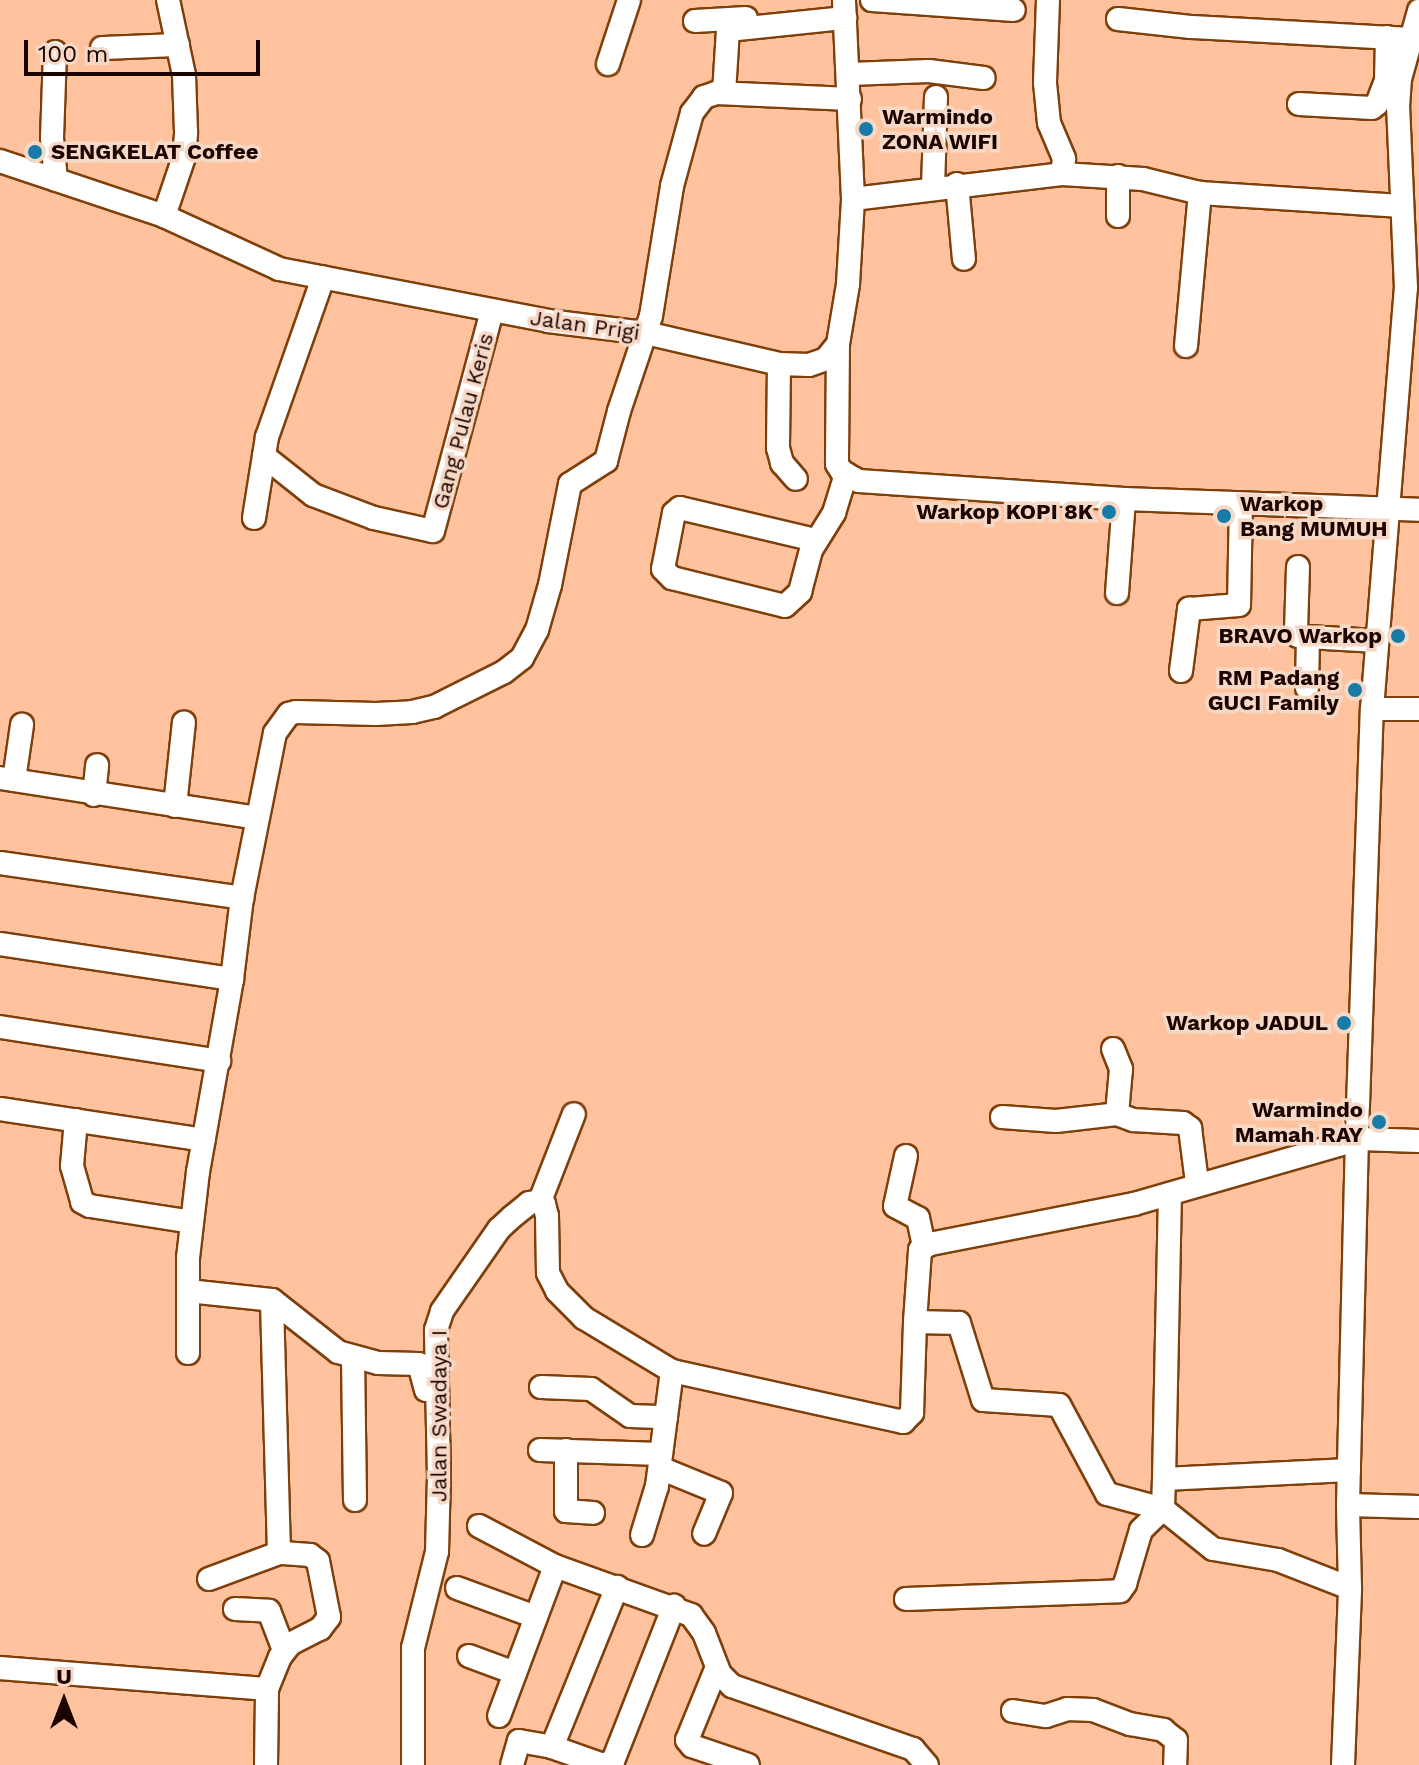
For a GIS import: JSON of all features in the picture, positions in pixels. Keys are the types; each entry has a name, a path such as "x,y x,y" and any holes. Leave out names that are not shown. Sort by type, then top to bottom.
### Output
{"street":[{"path":"164,216 184,157 186,132 186,93 168,0"},
{"path":"608,64 629,0"},
{"path":"872,0 1014,10"},
{"path":"1048,0 1045,83 1049,123 1064,159 1062,174"},
{"path":"695,21 844,10"},
{"path":"844,10 850,74 853,199 848,284 838,344 835,450 837,464 846,474 875,484 1124,499 1419,510"},
{"path":"724,93 728,30 844,10"},
{"path":"1343,1765 1372,709 1389,509 1413,289 1402,206 1398,107 1400,79 1419,11"},
{"path":"1118,19 1191,27 1411,39"},
{"path":"1299,104 1372,108 1377,104 1386,81 1387,37"},
{"path":"102,48 178,45"},
{"path":"55,52 52,138 56,180"},
{"path":"850,74 937,71 984,78"},
{"path":"188,1353 192,1222 232,979 242,898 275,733 289,714 412,712 434,707 504,672 522,658 537,630 550,585 570,484 606,461 619,411 646,333 672,186 692,113 704,97 724,93 850,99"},
{"path":"933,187 936,97"},
{"name":"Jalan Prigi","path":"0,161 164,216 212,236 256,261 323,278 492,311 646,333 779,364 809,365"},
{"path":"853,199 957,184 1013,182 1062,174 1118,176 1200,193 1402,206"},
{"path":"1118,176 1118,216"},
{"path":"957,184 964,259"},
{"path":"1186,346 1200,193"},
{"path":"254,518 267,437 323,278"},
{"name":"Gang Pulau Keris","path":"264,456 300,487 327,502 374,518 433,531 492,311"},
{"path":"838,344 826,359 809,365 838,395"},
{"path":"779,364 778,448 782,463 796,479"},
{"path":"815,540 680,508 674,513 663,569 672,578 785,606 800,592 815,540 834,513 846,474"},
{"path":"1117,593 1124,499"},
{"path":"1181,671 1189,609 1249,606 1241,504"},
{"path":"1298,567 1298,636 1377,641"},
{"path":"1307,688 1308,637"},
{"path":"1372,709 1419,709"},
{"path":"175,806 184,722"},
{"path":"22,725 7,779 257,818"},
{"path":"94,795 97,765"},
{"path":"0,863 242,898"},
{"path":"0,944 232,979"},
{"path":"0,1027 219,1061"},
{"path":"1113,1049 1121,1069 1117,1114"},
{"path":"0,1109 204,1140"},
{"path":"574,1114 540,1201 547,1216 548,1273 557,1291 602,1331 672,1371 903,1422 912,1413 918,1256 924,1246 918,1218 895,1206 906,1156"},
{"path":"1002,1117 1056,1121 1117,1114 1133,1120 1183,1123 1190,1128 1197,1183"},
{"path":"76,1120 72,1166 82,1202 90,1206 192,1222"},
{"path":"924,1246 1101,1212 1359,1139 1419,1141"},
{"path":"906,1599 1112,1593 1125,1584 1136,1541 1155,1516 1164,1479 1170,1194"},
{"name":"Jalan Swadaya I","path":"413,1765 413,1648 437,1552 439,1477 435,1346 439,1320 499,1229 529,1203 540,1201"},
{"path":"188,1276 272,1300 338,1352 378,1363 414,1362 424,1370 429,1507 437,1552"},
{"path":"272,1300 279,1553"},
{"path":"915,1322 959,1323 983,1400 1059,1405 1107,1494 1155,1516 1213,1549 1278,1560 1350,1588"},
{"path":"353,1357 355,1500"},
{"path":"642,1535 651,1513 672,1371"},
{"path":"541,1387 591,1389 630,1416 666,1417"},
{"path":"540,1450 660,1461 721,1493 704,1534"},
{"path":"566,1450 565,1508 568,1513 593,1513"},
{"path":"1164,1479 1349,1470"},
{"path":"1348,1505 1419,1507"},
{"path":"479,1526 555,1566 674,1606 698,1623 723,1678 738,1689 913,1749 927,1765"},
{"path":"209,1579 279,1553 310,1555 318,1561 329,1617 320,1629 284,1650 267,1689 266,1765"},
{"path":"499,1716 555,1566"},
{"path":"552,1747 617,1587"},
{"path":"457,1588 536,1617"},
{"path":"512,1765 519,1741 552,1747 603,1765 613,1761 674,1606"},
{"path":"235,1609 269,1611 284,1650"},
{"path":"469,1656 515,1673"},
{"path":"717,1667 687,1740 692,1746 748,1765"},
{"path":"0,1668 267,1689"},
{"path":"1013,1711 1046,1716 1067,1709 1093,1710 1130,1724 1163,1730 1176,1740 1175,1765"}],"place":[{"name":"Warmindo ZONA WIFI","path":"866,129"},
{"name":"SENGKELAT Coffee","path":"35,152"},
{"name":"Warkop KOPI 8K","path":"1109,512"},
{"name":"Warkop Bang MUMUH","path":"1224,516"},
{"name":"BRAVO Warkop","path":"1398,636"},
{"name":"RM Padang GUCI Family","path":"1355,690"},
{"name":"Warkop JADUL","path":"1344,1023"},
{"name":"Warmindo Mamah RAY","path":"1379,1122"}]}
